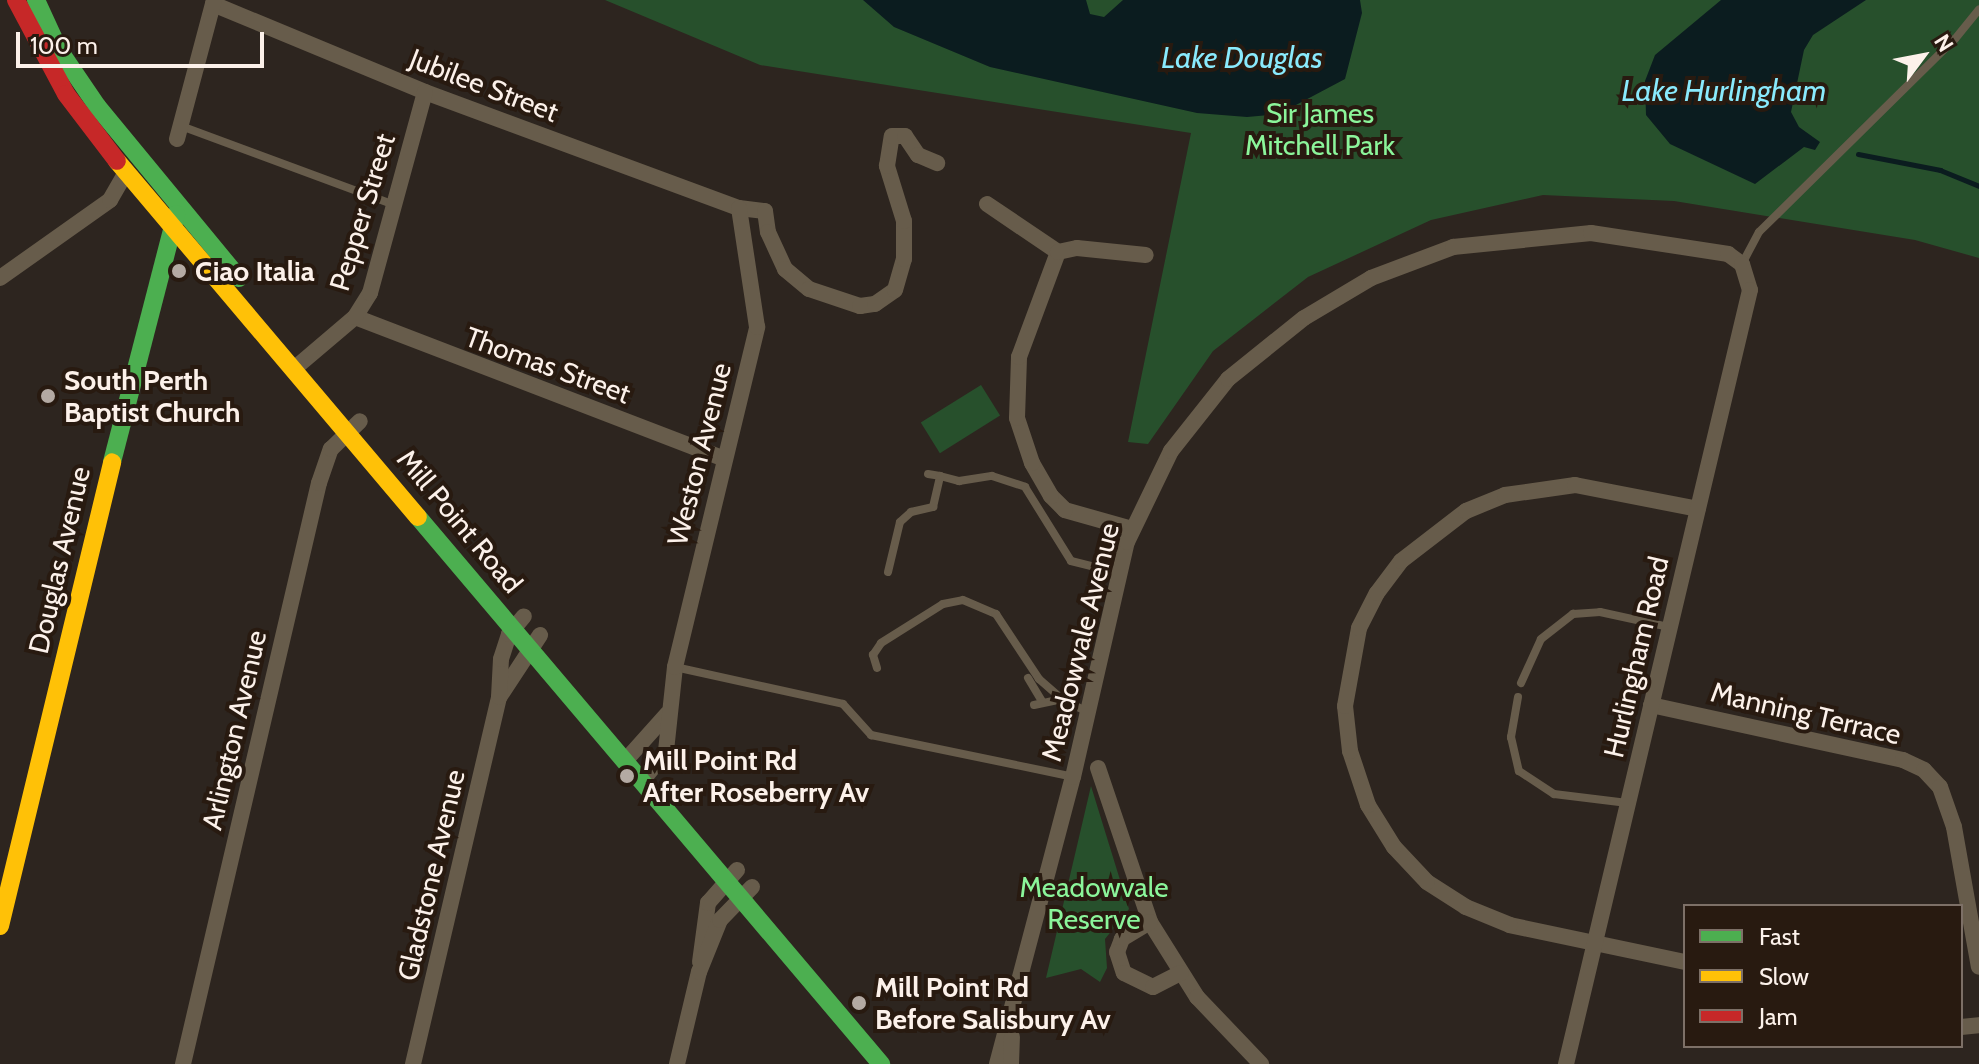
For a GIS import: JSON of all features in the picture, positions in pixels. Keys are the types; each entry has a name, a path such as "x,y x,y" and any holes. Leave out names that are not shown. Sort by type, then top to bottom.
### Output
{"main road":[{"name":"Mill Point Road","path":"16,0 66,94 126,172 165,219 301,363"},
{"name":"Mill Point Road","path":"36,0 70,69 301,363 732,875 899,1064"},
{"name":"Douglas Avenue","path":"0,883 113,387 165,219 174,202"},
{"name":"Douglas Avenue","path":"0,926 165,219"},
{"name":"Mill Point Road","path":"747,892 881,1064"}],"street":[{"path":"179,132 214,2"},
{"name":"Jubilee Street","path":"214,2 425,92 739,208 765,211 768,232 785,269 809,289 860,306 875,304 895,290 904,259 904,221 887,166 892,136 905,136 918,155 937,163"},
{"name":"Pepper Street","path":"301,363 355,317 370,293 425,92"},
{"path":"0,278 110,200 126,172"},
{"path":"987,204 1058,252 1077,248 1146,255"},
{"name":"Weston Avenue","path":"647,775 666,751 675,667 757,327 739,208"},
{"name":"Meadowvale Avenue","path":"997,1064 1013,1015 1132,529 1171,451 1228,379 1304,318 1371,278 1453,247 1591,233 1728,254 1742,264"},
{"path":"1058,252 1019,357 1017,418 1032,463 1065,510 1132,529"},
{"name":"Hurlingham Road","path":"1566,1064 1750,290 1742,264"},
{"name":"Thomas Street","path":"355,317 725,459"},
{"name":"Arlington Avenue","path":"183,1064 319,483 331,449 354,426"},
{"path":"1683,962 1510,925 1466,907 1427,882 1394,847 1368,805 1350,751 1345,706 1349,669 1359,628 1377,593 1401,561 1466,511 1505,495 1575,485 1698,509"},
{"name":"Gladstone Avenue","path":"413,1064 499,697 501,659 519,622"},
{"name":"Gladstone Avenue","path":"499,697 535,641"},
{"name":"Manning Terrace","path":"1651,705 1903,760 1924,770 1940,787 1954,827 1979,967"},
{"path":"631,755 669,712"},
{"path":"1098,768 1150,922 1181,973 1215,1019 1261,1064"},
{"path":"677,1064 699,972 708,903 732,875"},
{"path":"699,972 720,920 747,892"},
{"path":"1150,922 1122,939 1117,952 1124,973 1153,987 1181,973"},
{"name":"Meadowvale Avenue","path":"1011,1064 1013,1015"}],"lane":[{"path":"1742,264 1759,232 1955,39 1979,9"},
{"path":"179,132 394,205"},
{"path":"928,474 1016,481 1033,496 1071,561 1120,573"},
{"path":"888,572 900,522 911,512 933,507 940,476"},
{"path":"877,668 873,655 877,646 953,600 986,606 1002,620 1039,679 1062,699 1088,712"},
{"path":"1521,683 1541,639 1573,614 1600,612 1670,627"},
{"path":"675,667 843,704 871,735 1073,777"},
{"path":"1028,678 1038,703 1062,699"},
{"path":"1518,697 1511,737 1516,763 1525,777 1554,794 1628,803"}],"green space":[{"name":"Sir James Mitchell Park","path":"605,0 1979,0 1979,258 1915,240 1674,201 1543,195 1431,220 1308,277 1213,351 1148,444 1128,442 1191,133 760,65"},
{"path":"981,385 1000,416 940,453 921,423"},
{"name":"Meadowvale Reserve","path":"1091,786 1129,909 1105,939 1107,968 1100,982 1081,969 1046,978"}],"water":[{"name":"Lake Douglas","path":"863,0 1086,0 1090,14 1104,17 1123,0 1360,0 1362,13 1345,79 1279,114 1247,117 1197,113 990,67 894,27"},
{"name":"Lake Hurlingham","path":"1721,0 1866,0 1813,35 1804,50 1791,112 1799,127 1820,142 1815,150 1804,147 1755,184 1670,144 1646,115 1645,81 1655,55"}],"waterway":[{"path":"1858,154 1940,170 1979,186"}],"traffic: fast":[{"path":"36,0 59,50 97,106 239,278"},
{"path":"112,462 176,214"},
{"path":"418,517 881,1064"}],"traffic: slow":[{"path":"117,161 418,517"},
{"path":"0,926 112,462"}],"traffic: jam":[{"path":"16,0 66,94 117,161"}],"place":[{"name":"Ciao Italia","path":"179,271"},
{"name":"South Perth Baptist Church","path":"48,396"},
{"name":"Mill Point Rd After Roseberry Av","path":"627,776"},
{"name":"Mill Point Rd Before Salisbury Av","path":"859,1003"}]}
